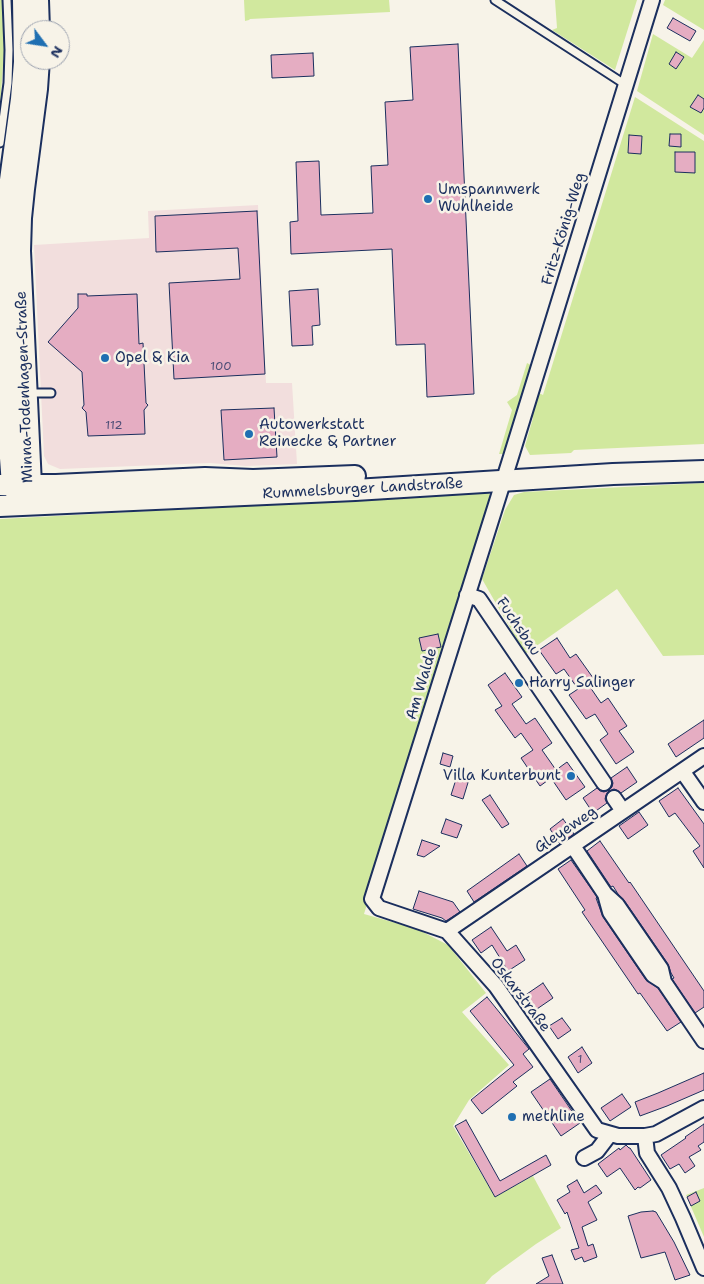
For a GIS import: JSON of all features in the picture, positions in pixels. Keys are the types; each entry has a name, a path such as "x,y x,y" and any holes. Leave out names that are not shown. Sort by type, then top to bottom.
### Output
{"main road":[{"name":"Minna-Todenhagen-Straße","path":"23,0 24,62 21,99 5,217 3,262 14,485 23,505"},
{"path":"38,0 39,20"},
{"name":"Minna-Todenhagen-Straße","path":"14,485 26,394 21,280 21,218 38,70"},
{"name":"Rummelsburger Landstraße","path":"0,506 355,490 505,474 704,459"},
{"name":"Rummelsburger Landstraße","path":"14,485 205,478 252,480 505,474 529,480 613,474 704,471"}],"street":[{"name":"Fritz-König-Weg","path":"505,474 652,0"},
{"name":"Am Walde","path":"378,908 372,899 505,474"},
{"name":"Fuchsbau","path":"468,595 479,599 604,783"},
{"name":"Gleyeweg","path":"447,931 704,756"},
{"path":"683,772 704,802"},
{"path":"614,798 624,811"},
{"path":"573,846 605,894 618,905 661,969 664,982 704,1041"},
{"name":"Oskarstraße","path":"378,908 447,931 496,986 597,1130 610,1134"},
{"path":"584,1158 597,1150 610,1134 618,1136 656,1134 704,1108"},
{"path":"645,1136 647,1153 669,1188 704,1268"}],"lane":[{"path":"0,143 8,83 7,0"},
{"path":"495,0 626,85"},
{"path":"26,394 51,393"}],"shaded area":[{"path":"258,205 266,383 292,383 297,464 246,466 210,463 60,469 48,464 44,456 34,245 149,238 148,211"}],"green space":[{"path":"0,0 2,0 4,51 0,108"},
{"path":"244,0 389,0 390,12 250,19 245,21"},
{"path":"555,0 637,0 615,70 552,30 557,28"},
{"path":"665,0 704,0 704,30 663,5"},
{"path":"653,34 692,58 704,40 704,135 637,91"},
{"path":"635,97 704,141 704,444 574,450 571,453 530,455 525,446 533,418 530,414 537,392 543,395"},
{"path":"527,363 533,366 506,454 499,454 512,410 507,402 517,395"},
{"path":"704,483 704,655 663,656 617,589 525,654 482,579 505,510 514,495 524,492"},
{"path":"489,493 492,499 364,914 417,929 448,945 486,993 462,1012 509,1065 469,1100 453,1126 495,1197 533,1176 561,1228 492,1276 485,1284 0,1284 0,519"},
{"path":"704,1188 704,1237 686,1195"}],"building":[{"path":"673,18 696,31 690,41 667,28"},
{"name":"Umspannwerk Wuhlheide","path":"458,44 474,394 427,397 425,344 396,345 392,249 291,254 290,222 298,221 296,162 319,161 321,215 373,213 371,166 388,165 385,102 413,100 410,47"},
{"path":"676,52 684,57 676,69 669,64"},
{"path":"313,53 314,76 272,78 271,55"},
{"path":"698,95 704,99 704,108 701,113 690,107"},
{"path":"670,134 681,134 681,147 669,146"},
{"path":"629,135 642,136 641,154 628,153"},
{"path":"675,152 695,152 695,173 675,172"},
{"path":"257,211 265,374 174,379 169,283 240,279 238,248 156,252 155,216"},
{"path":"318,289 320,325 312,326 313,345 292,346 289,291"},
{"name":"Opel & Kia","path":"78,294 87,294 87,296 137,294 139,344 143,343 146,403 148,405 144,410 145,434 88,436 86,412 82,408 84,405 82,372 48,342 78,308"},
{"name":"Autowerkstatt Reinecke & Partner","path":"274,408 277,457 224,460 221,410"},
{"path":"438,634 441,647 422,651 419,638"},
{"path":"557,638 570,658 576,654 596,682 590,687 601,703 608,698 627,726 619,731 634,752 616,764 600,740 608,734 595,714 586,719 569,695 578,689 564,669 556,674 539,650"},
{"path":"505,673 522,697 512,704 526,724 535,718 552,743 542,750 556,770 567,762 585,787 566,800 551,778 540,786 521,758 533,750 521,733 515,738 495,710 502,706 488,685"},
{"path":"704,720 704,738 676,757 668,744"},
{"path":"443,753 453,756 450,767 440,764"},
{"path":"627,767 637,782 621,793 614,789 609,791 605,799 607,803 593,813 583,798 597,788 604,792 609,790 613,783 611,778"},
{"path":"458,773 470,776 463,799 451,795"},
{"path":"678,788 704,824 704,868 693,851 700,846 675,813 669,817 659,801"},
{"path":"490,795 509,824 502,828 482,800"},
{"path":"639,812 648,825 628,839 619,826"},
{"path":"446,819 462,825 457,838 441,833"},
{"path":"563,819 574,834 560,844 550,829"},
{"path":"422,840 440,846 424,857 417,855"},
{"path":"600,841 704,991 704,1007 695,1013 672,979 674,978 668,964 624,900 613,886 611,887 587,851"},
{"path":"519,854 527,866 474,902 467,891"},
{"path":"571,860 597,897 603,917 646,980 658,988 681,1022 667,1031 640,993 638,994 582,912 585,910 558,869"},
{"path":"419,891 453,902 460,912 446,921 413,909"},
{"path":"491,927 507,951 516,945 525,960 508,971 492,945 481,953 472,940"},
{"path":"543,983 553,998 534,1011 524,996"},
{"path":"487,997 529,1049 523,1054 533,1067 513,1082 517,1086 482,1114 471,1100 514,1065 470,1011"},
{"path":"562,1018 571,1030 558,1039 549,1026"},
{"path":"582,1047 592,1063 578,1073 568,1057"},
{"path":"704,1073 704,1090 640,1116 635,1102"},
{"path":"550,1079 580,1123 561,1136 531,1092"},
{"path":"622,1094 631,1107 610,1121 601,1108"},
{"path":"466,1120 500,1181 546,1155 551,1165 495,1197 455,1126"},
{"path":"704,1124 704,1142 698,1146 701,1150 689,1157 695,1166 685,1173 679,1164 670,1169 661,1155"},
{"path":"626,1145 630,1148 651,1180 635,1190 620,1168 607,1177 598,1164"},
{"path":"577,1180 584,1193 596,1185 602,1193 588,1202 597,1220 582,1227 588,1246 593,1244 597,1257 584,1262 582,1257 575,1260 571,1250 579,1248 567,1212 565,1214 557,1200 570,1192 567,1186"},
{"path":"696,1192 700,1201 691,1206 687,1197"},
{"path":"656,1212 674,1242 690,1275 675,1280 665,1252 641,1258 628,1216"},
{"path":"552,1255 563,1284 536,1284 549,1276 542,1258"}],"place":[{"name":"Umspannwerk Wuhlheide","path":"428,199"},
{"name":"Opel & Kia","path":"105,358"},
{"name":"Autowerkstatt Reinecke & Partner","path":"249,434"},
{"name":"Harry Salinger","path":"519,683"},
{"name":"Villa Kunterbunt","path":"571,776"},
{"name":"methline","path":"512,1117"}]}
